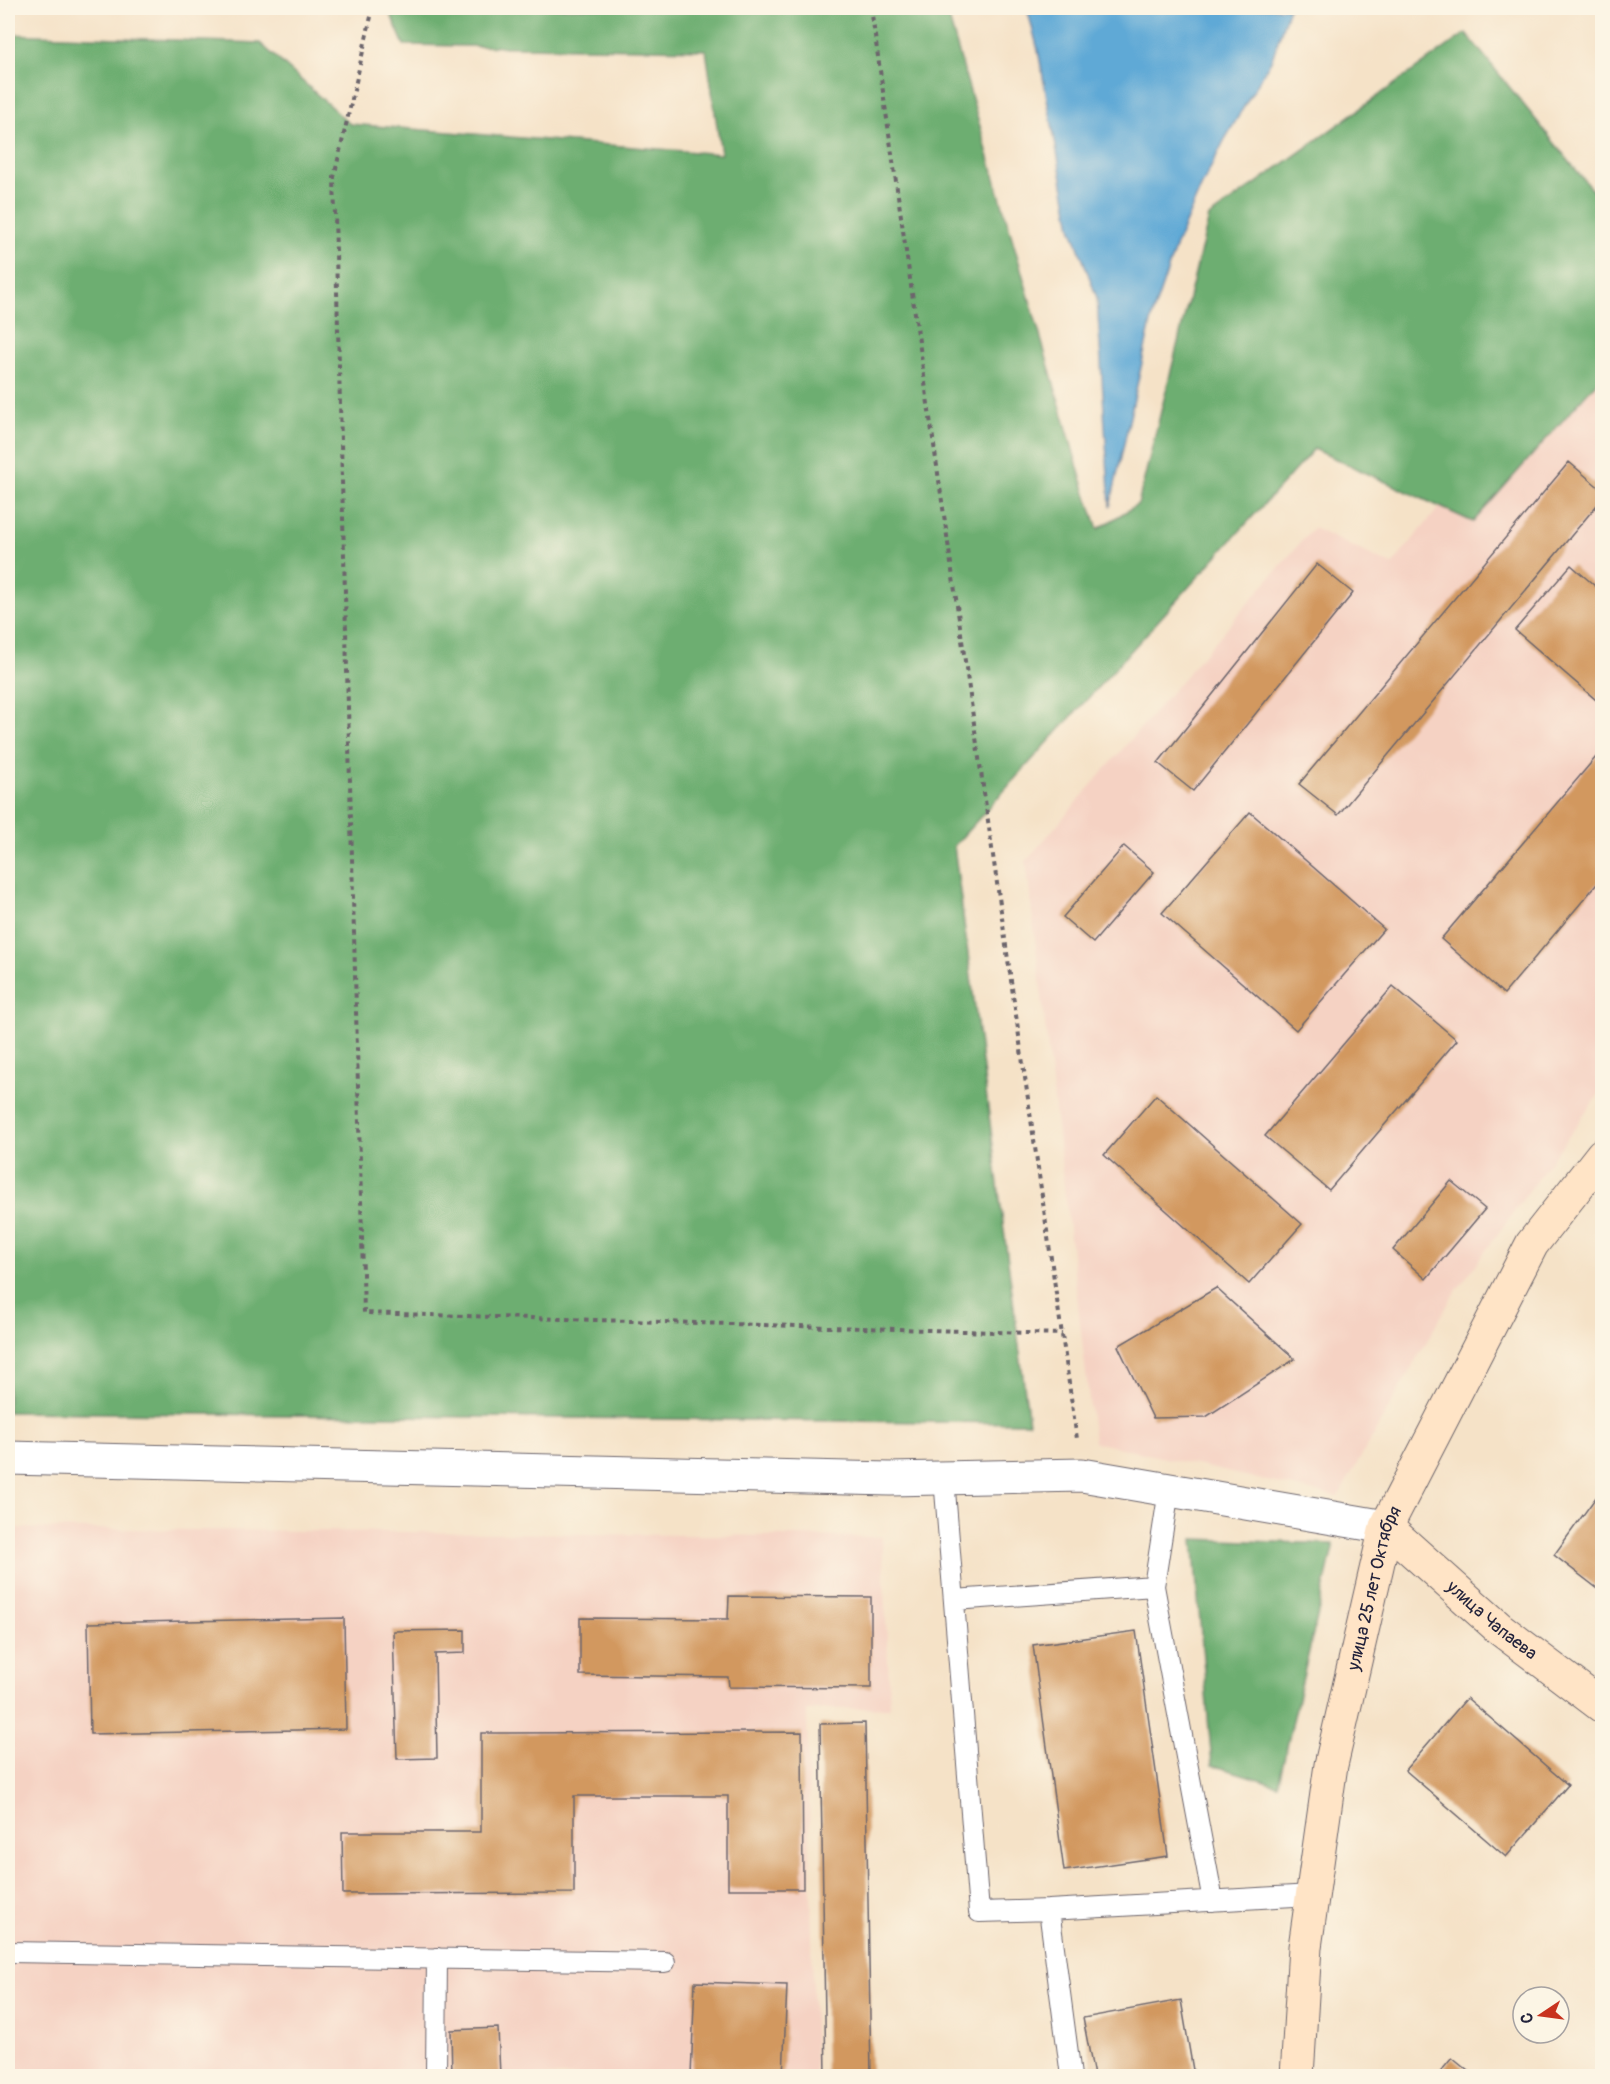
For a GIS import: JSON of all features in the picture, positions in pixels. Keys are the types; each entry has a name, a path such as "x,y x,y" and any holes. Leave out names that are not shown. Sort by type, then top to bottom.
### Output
{"street":[{"name":"улица 25 лет Октября","path":"1297,2076 1305,1947 1331,1765 1386,1527 1532,1244 1602,1155"},
{"path":"8,1458 890,1479 1082,1475 1386,1527"},
{"name":"улица Чапаева","path":"1386,1527 1500,1629 1602,1706"}],"lane":[{"path":"944,1478 980,1912 1312,1895"},
{"path":"1169,1490 1154,1586 1213,1901"},
{"path":"954,1600 1154,1586"},
{"path":"1049,1910 1071,2076"},
{"path":"8,1953 665,1962"},
{"path":"436,2076 437,1958"}],"path":[{"path":"373,8 334,177 364,1313 1062,1334"},
{"path":"871,8 1082,1475"}],"shaded area":[{"path":"1602,309 1602,1090 1452,1297 1338,1497 1094,1442 1026,861 1313,528 1392,565"},
{"path":"8,1528 882,1537 890,1707 807,1710 815,2076 8,2076"}],"green space":[{"path":"388,8 946,8 1081,478 1098,529 1138,504 1209,217 1466,33 1602,202 1602,376 1473,522 1314,449 954,846 1029,1423 8,1412 8,34 260,43 350,124 721,154 706,50 404,45"},
{"path":"1193,1539 1334,1544 1278,1785 1212,1765"}],"water":[{"path":"1027,8 1289,8 1272,59 1225,139 1176,245 1153,313 1110,507 1097,298 1071,227 1038,50"}],"building":[{"path":"1569,462 1602,490 1602,499 1338,815 1299,784"},
{"path":"1317,564 1353,593 1193,791 1158,763"},
{"path":"1571,565 1602,592 1602,705 1515,630"},
{"path":"1602,750 1602,878 1504,994 1441,939"},
{"path":"1250,812 1384,929 1296,1030 1162,913"},
{"path":"1124,846 1154,872 1093,943 1063,917"},
{"path":"1393,986 1457,1040 1329,1190 1265,1136"},
{"path":"1156,1095 1302,1224 1249,1284 1104,1155"},
{"path":"1451,1181 1485,1209 1426,1279 1393,1250"},
{"path":"1216,1288 1295,1359 1206,1417 1153,1418 1118,1346"},
{"path":"1602,1489 1602,1592 1554,1555"},
{"path":"729,1596 871,1597 871,1688 729,1687 728,1677 580,1675 580,1618 728,1619"},
{"path":"344,1618 346,1729 90,1734 88,1623"},
{"path":"465,1630 465,1653 435,1654 437,1758 397,1759 393,1631"},
{"path":"1136,1631 1168,1856 1064,1871 1033,1645"},
{"path":"1467,1698 1568,1785 1506,1857 1405,1770"},
{"path":"865,1723 871,2076 826,2076 820,1724"},
{"path":"802,1732 803,1889 728,1889 728,1796 574,1796 574,1893 343,1894 342,1832 481,1832 481,1733"},
{"path":"695,1982 787,1985 783,2076 691,2076"},
{"path":"1181,2000 1194,2076 1094,2076 1083,2018"},
{"path":"498,2028 500,2076 452,2076 451,2030"},
{"path":"1452,2058 1474,2076 1437,2076"},
{"path":"64,2071 106,2075 106,2076 63,2076"}]}
